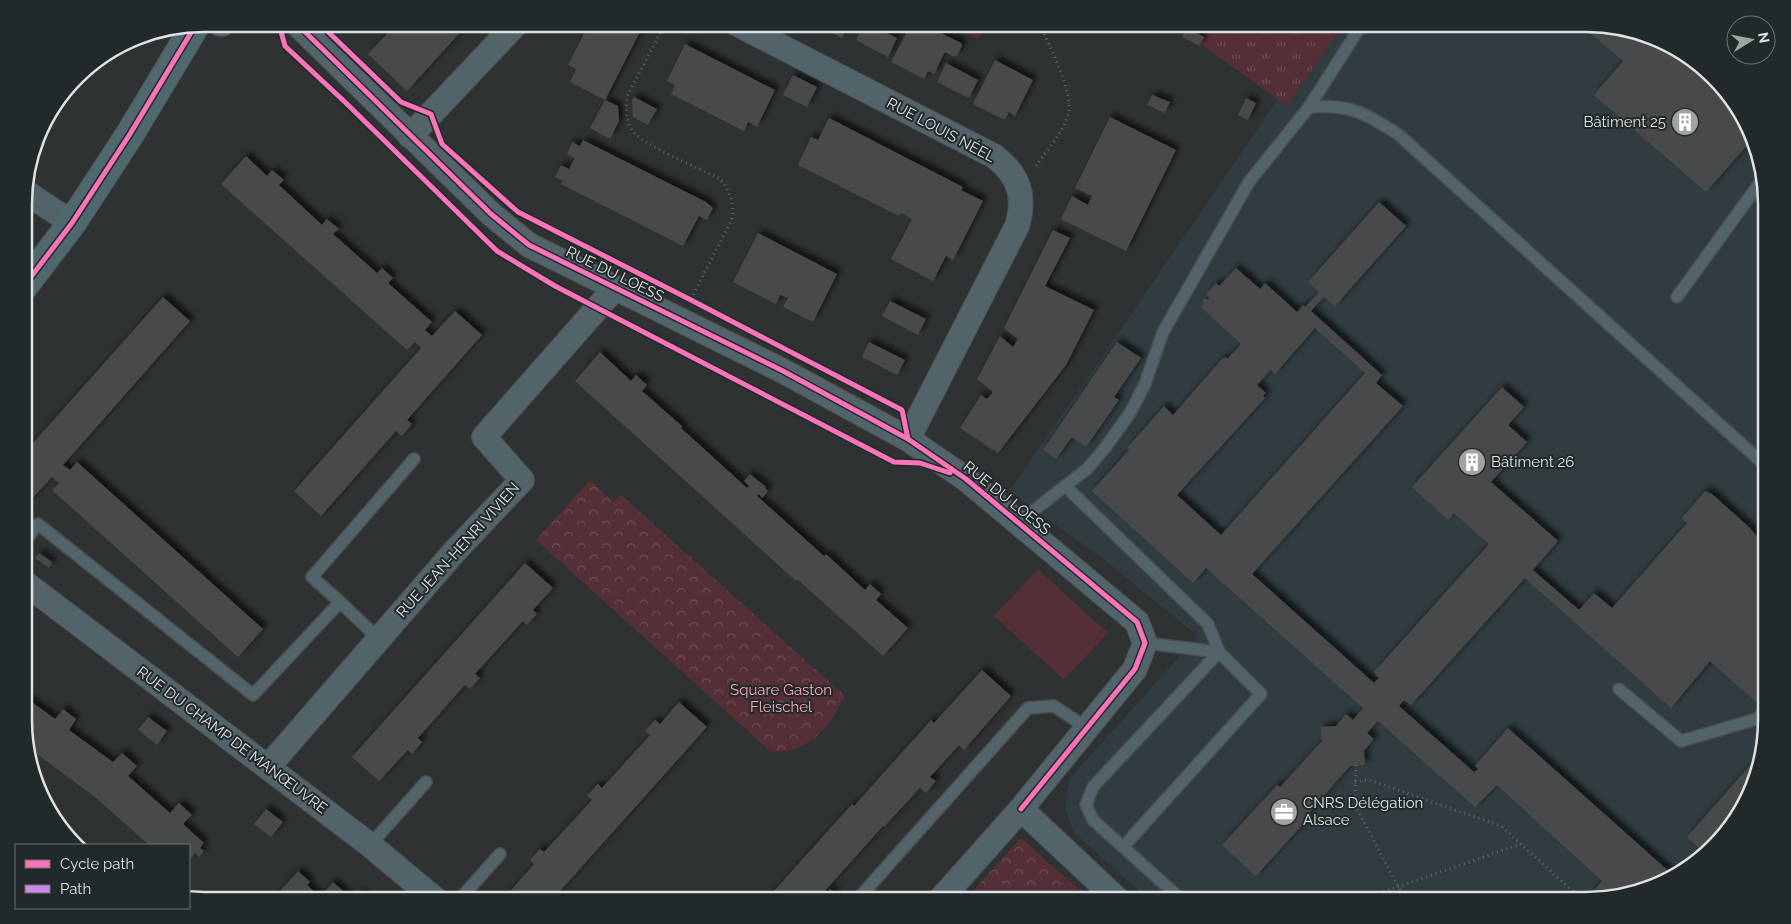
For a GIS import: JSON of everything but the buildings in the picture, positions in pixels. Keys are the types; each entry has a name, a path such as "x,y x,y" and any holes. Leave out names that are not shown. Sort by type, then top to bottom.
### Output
{"main road":[{"path":"33,274 72,223 130,134 192,33"}],"street":[{"name":"RUE DU LOESS","path":"306,32 491,214 528,245 614,289 687,310 783,371 908,440 966,479 1137,622 1145,643"},
{"path":"410,136 508,32"},
{"name":"RUE LOUIS NÉEL","path":"753,32 994,156 1013,174 1020,190 1021,213 1017,226 908,440"},
{"path":"33,197 72,223"},
{"name":"RUE JEAN-HENRI VIVIEN","path":"268,767 455,552 522,480 484,437 614,289"},
{"name":"RUE DU CHAMP DE MANŒUVRE","path":"32,588 370,845 426,892"},
{"path":"948,891 1021,809 1135,669 1145,643"},
{"path":"1021,809 1109,891"}],"lane":[{"path":"1019,522 1087,469 1130,413 1145,384 1163,332 1249,182 1310,107 1357,32"},
{"path":"1310,107 1332,105 1350,108 1372,117 1399,135 1758,460"},
{"path":"1677,297 1757,186"},
{"path":"380,639 312,577 414,459"},
{"path":"1065,486 1208,624 1219,652 1261,694 1123,847"},
{"path":"32,531 38,524 253,695 340,602"},
{"path":"1145,643 1219,652"},
{"path":"1172,891 1093,820 1086,805 1093,787 1219,652"},
{"path":"1619,689 1681,741 1758,719"},
{"path":"865,892 1028,708 1054,706 1087,728"},
{"path":"370,845 426,782"},
{"path":"465,892 500,854"}],"path":[{"path":"661,32 627,96 628,125 639,139 720,179 730,196 734,212 687,310"},
{"path":"1020,190 1064,124 1068,114 1069,103 1066,89 1043,32"},
{"path":"683,295 687,310"},
{"path":"1356,765 1354,804 1400,891"},
{"path":"1355,782 1369,780 1501,826 1573,891"},
{"path":"1386,891 1521,844"}],"shaded area":[{"path":"1221,32 1587,32 1620,36 1663,50 1682,61 1700,75 1730,109 1745,139 1753,160 1758,204 1757,742 1753,764 1741,796 1730,815 1700,849 1682,863 1663,874 1620,888 1598,891 1140,891 1074,833 1065,808 1070,778 1198,636 1103,559 1009,491 1297,71"}],"green space":[{"path":"964,32 982,32 978,39"},
{"path":"1184,32 1338,32 1287,106"},
{"name":"Square Gaston Fleischel","path":"590,480 613,501 621,495 845,696 825,728 816,737 796,749 770,751 536,540"},
{"path":"1038,569 1108,633 1064,680 994,616"},
{"path":"1021,838 1081,891 973,891"}],"cycle path":[{"path":"281,32 285,46 497,251 555,286 894,462 920,463 950,473"},
{"path":"305,32 491,214 529,245 783,371 908,439 966,479 1137,622 1145,643 1135,669 1021,809"},
{"path":"328,32 401,102 431,114 442,144 518,212 902,410 908,439"},
{"path":"33,274 72,223 130,134 191,33"}],"place":[{"name":"Bâtiment 25","path":"1685,122"},
{"name":"Bâtiment 26","path":"1472,462"},
{"name":"CNRS Délégation Alsace","path":"1284,812"}]}
